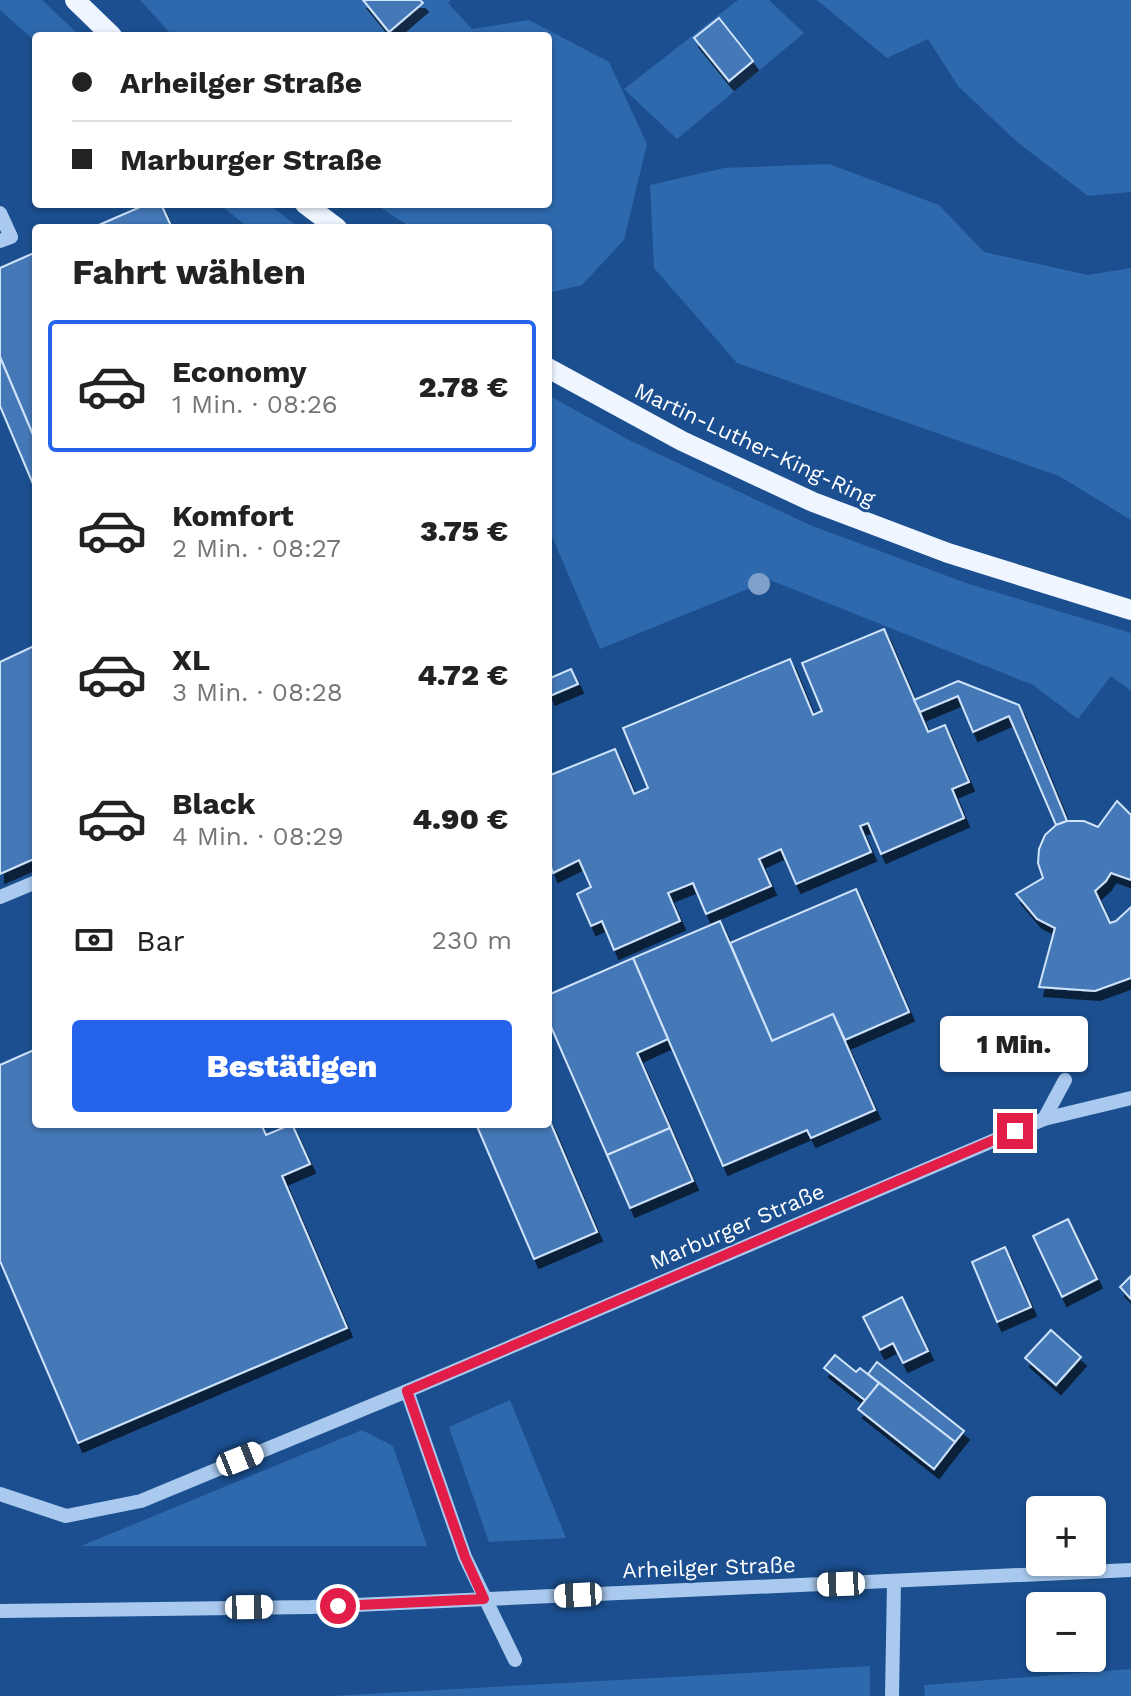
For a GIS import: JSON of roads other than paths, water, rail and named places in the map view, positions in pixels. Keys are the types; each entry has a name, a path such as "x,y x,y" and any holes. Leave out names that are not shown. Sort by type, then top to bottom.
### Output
{"main road":[{"path":"75,0 108,32"},
{"path":"310,208 332,224"},
{"name":"Martin-Luther-King-Ring","path":"552,370 682,441 813,502 948,553 1131,610"}],"street":[{"path":"0,213 11,237 0,241"},
{"path":"0,897 32,884"},
{"path":"1044,1119 1065,1080"},
{"name":"Marburger Straße","path":"0,1494 66,1516 141,1501 1044,1119 1131,1098"},
{"path":"407,1391 465,1557 515,1660"},
{"name":"Arheilger Straße","path":"0,1611 311,1607 1131,1570"},
{"path":"892,1696 894,1582"}]}
